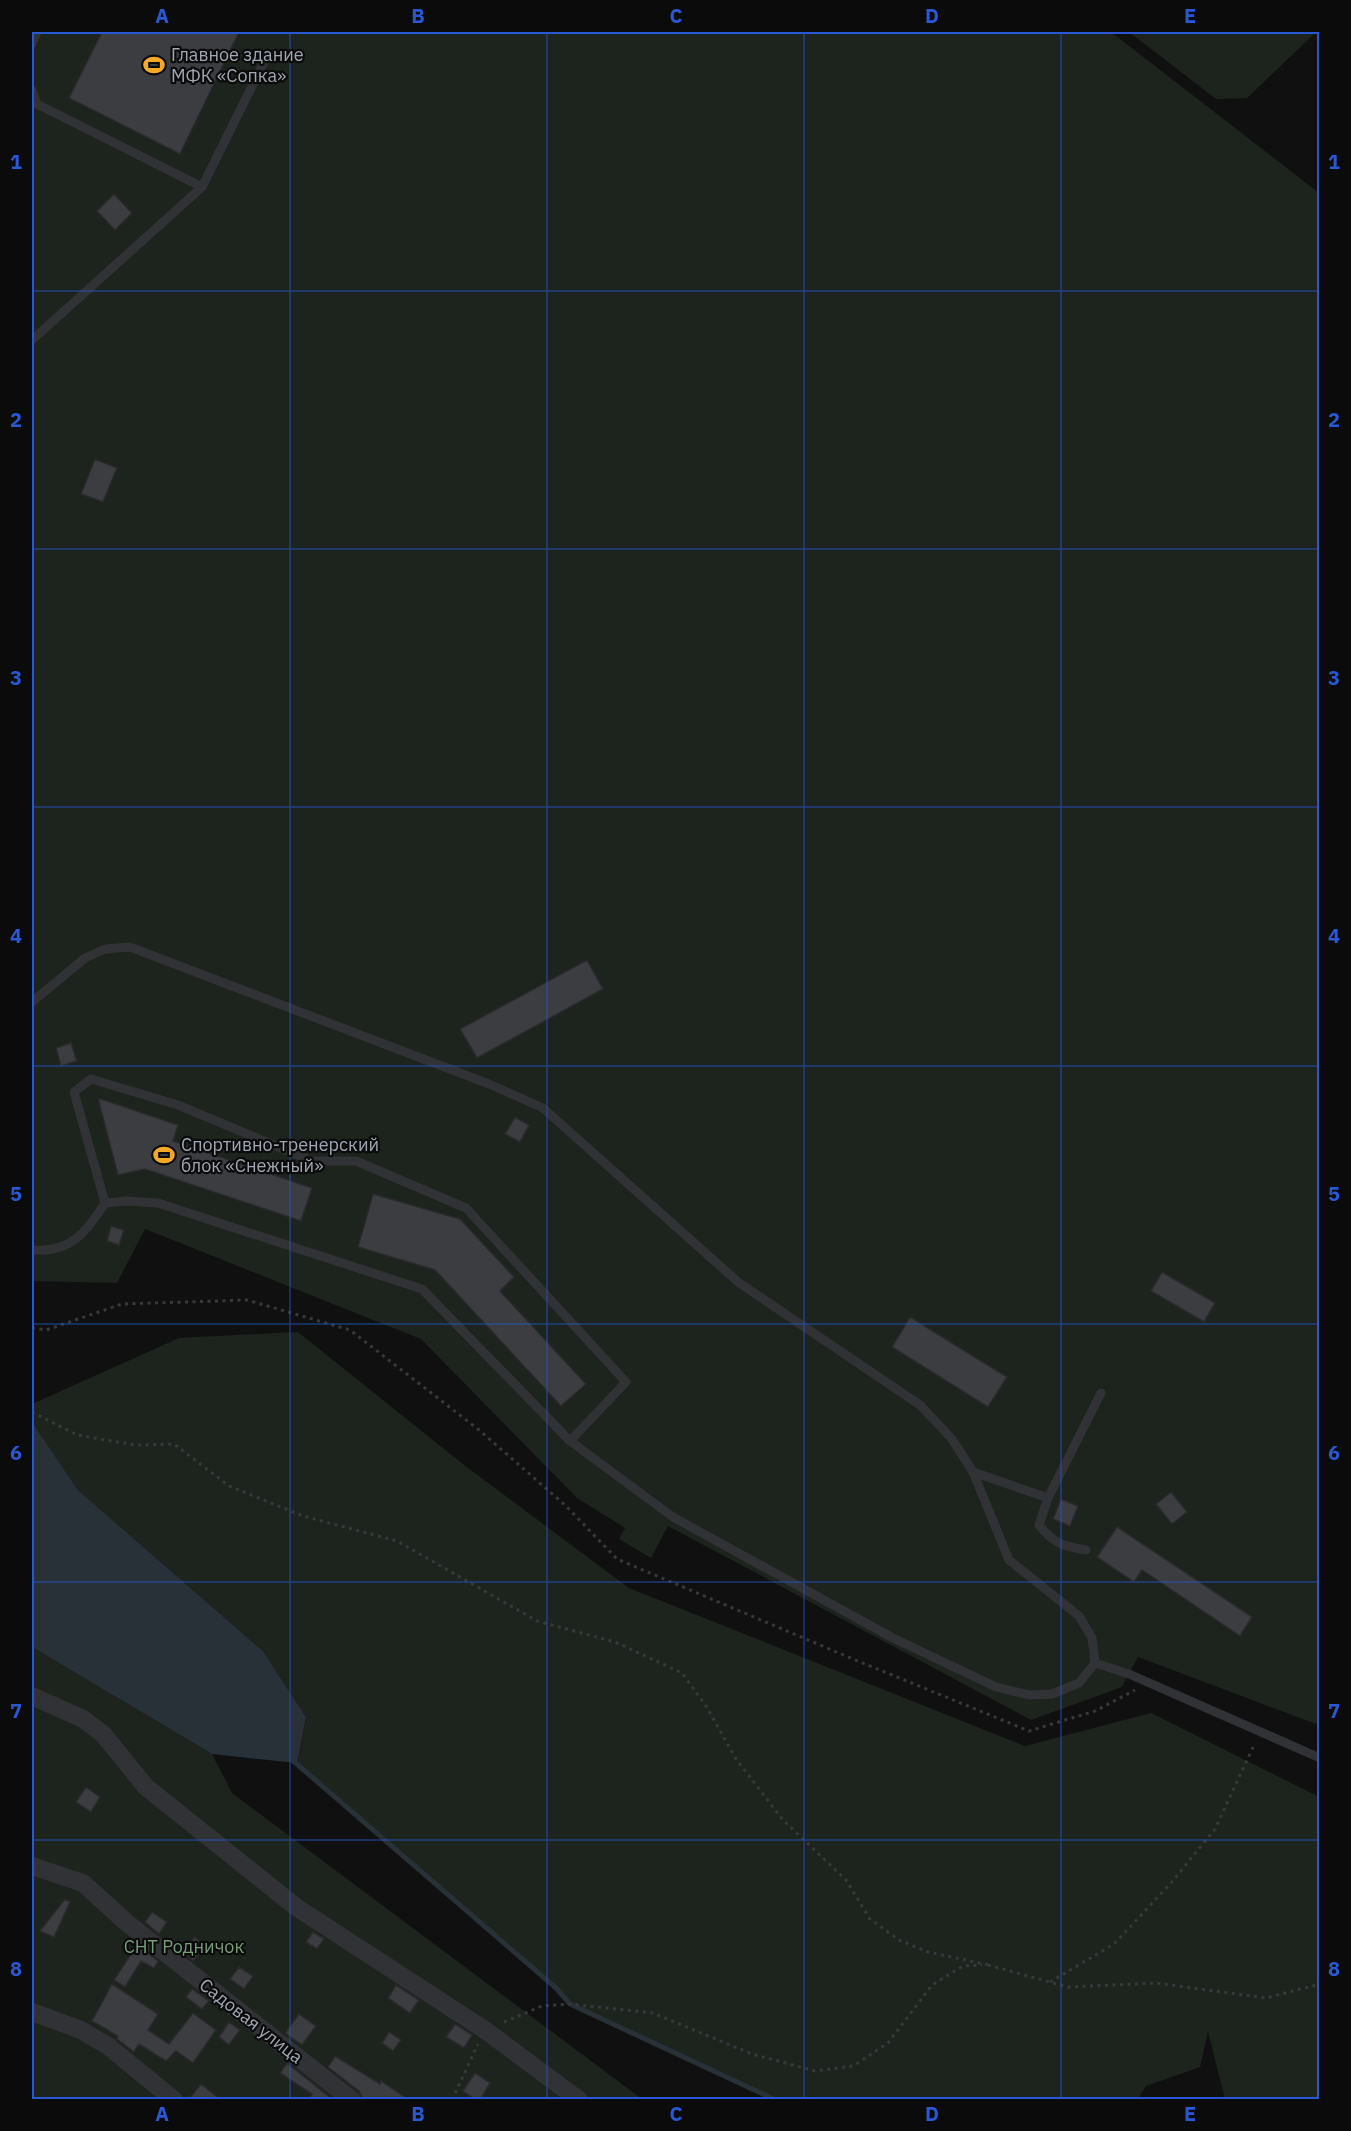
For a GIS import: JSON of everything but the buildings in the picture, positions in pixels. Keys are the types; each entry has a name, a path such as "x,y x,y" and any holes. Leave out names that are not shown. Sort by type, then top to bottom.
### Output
{"street":[{"path":"32,1696 83,1719 103,1734 146,1787 296,1906 485,2030 579,2100"},
{"name":"Садовая улица","path":"32,1866 83,1883 126,1922 352,2100"},
{"path":"32,2012 81,2030 108,2046 174,2100"}],"lane":[{"path":"32,44 37,32"},
{"path":"32,340 202,187 266,58"},
{"path":"32,90 37,105 202,187"},
{"path":"32,1002 85,958 105,949 130,947 478,1079 543,1108 738,1282 920,1405 952,1439 974,1472 1009,1560 1079,1616 1092,1638 1095,1663 1079,1683 1053,1694 1029,1695 996,1687 893,1638 673,1517 570,1442 422,1289 158,1203 127,1201 105,1203"},
{"path":"32,1250 46,1251 70,1243 86,1231 105,1203 74,1092 91,1079 178,1105 312,1161 356,1161 466,1209 626,1382 570,1442"},
{"path":"1086,1550 1064,1546 1050,1539 1039,1525 1048,1498 1101,1393"},
{"path":"974,1472 1048,1498"},
{"path":"1095,1663 1129,1674 1320,1758"}],"path":[{"path":"32,1328 46,1330 122,1304 247,1300 350,1330 479,1430 565,1505 617,1559 1029,1731 1095,1711 1149,1684"},
{"path":"32,1412 77,1435 135,1445 174,1443 229,1486 303,1516 397,1540 537,1621 615,1642 682,1673 706,1706 736,1759 783,1820 846,1880 870,1919 899,1940 928,1952 989,1965 1068,1987 1156,1983 1266,1998 1320,1984"},
{"path":"1050,1982 1114,1944 1171,1883 1215,1829 1260,1732"},
{"path":"452,2100 485,2030 542,2006 570,2004 653,2013 752,2054 815,2071 853,2066 888,2043 932,1985 963,1966 989,1965"}],"green space":[{"path":"32,32 1111,32 1319,193 1320,1719 1316,1724 1138,1657 1122,1687 1031,1720 668,1526 651,1558 619,1539 625,1528 577,1498 421,1339 145,1229 117,1283 32,1281"},
{"path":"1129,32 1308,32 1313,35 1247,98 1216,99"},
{"path":"298,1332 464,1465 629,1588 1025,1746 1151,1713 1319,1797 1319,2099 1225,2099 1208,2032 1200,2067 1146,2086 1138,2099 776,2099 570,2004 556,1988 297,1763 306,1717 263,1651 78,1490 32,1422 32,1404 179,1338"},
{"name":"СНТ Родничок","path":"32,1647 212,1754 232,1793 642,2099 32,2100"}],"shaded area":[{"path":"32,1422 78,1490 263,1651 306,1717 297,1763 212,1754 32,1647"}],"waterway":[{"path":"291,1759 556,1988 570,2004 776,2100"}],"place":[{"name":"Главное здание МФК «Сопка»","path":"154,65"},
{"name":"Спортивно-тренерский блок «Снежный»","path":"164,1155"}]}
